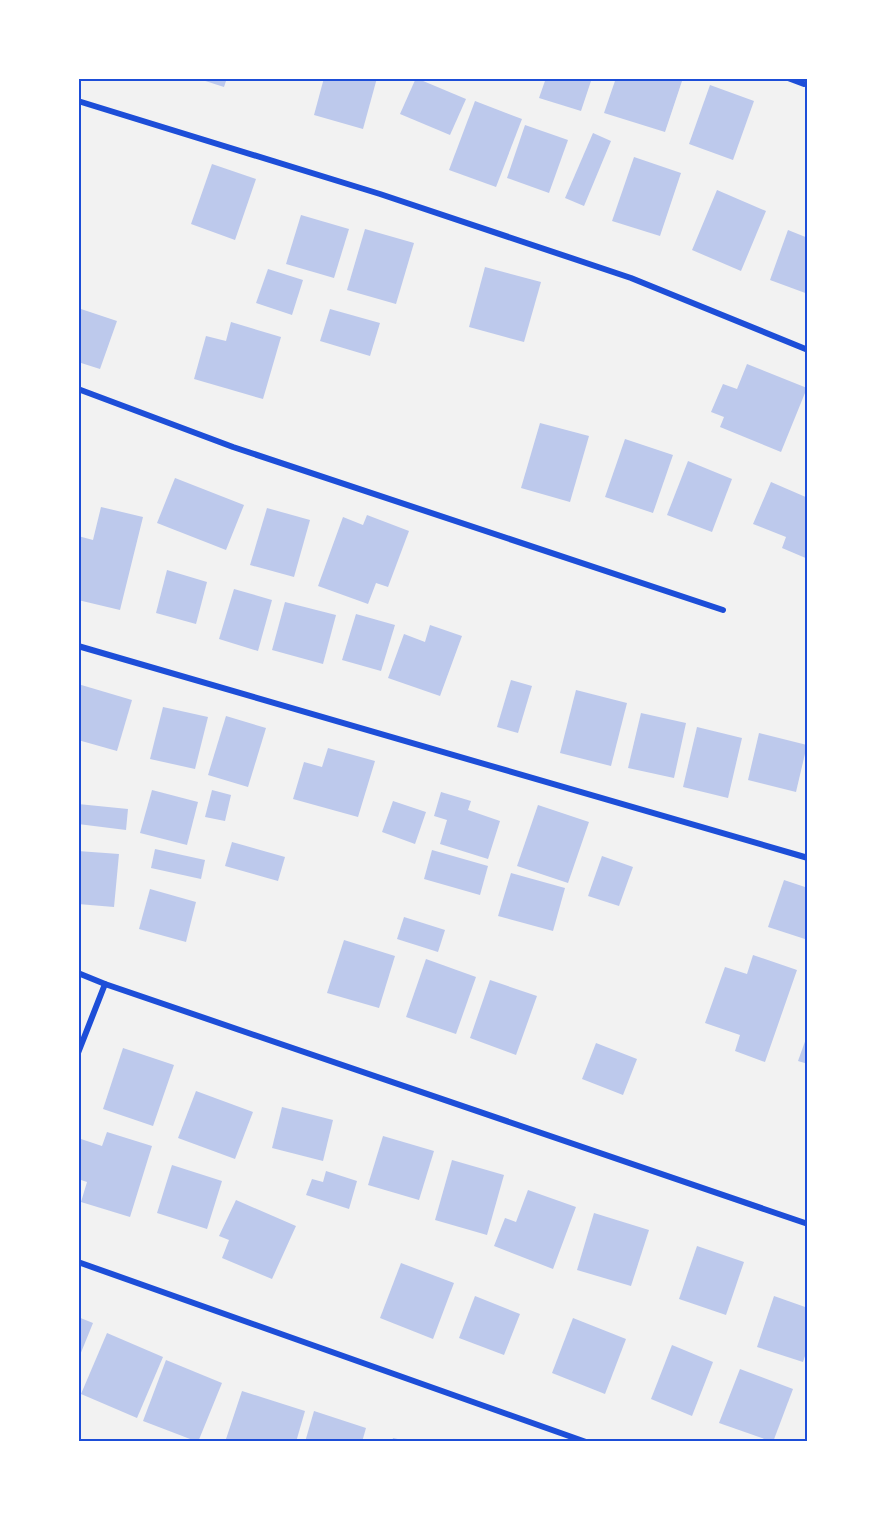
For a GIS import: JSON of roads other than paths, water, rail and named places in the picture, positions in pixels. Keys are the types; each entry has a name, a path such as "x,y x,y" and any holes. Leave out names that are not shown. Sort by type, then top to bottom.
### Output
{"street":[{"path":"788,78 804,84"},
{"path":"78,101 380,195 621,274 808,350"},
{"path":"78,389 233,447 723,610"},
{"path":"78,646 808,858"},
{"path":"78,974 808,1224"},
{"path":"78,1053 105,984"},
{"path":"78,1262 586,1442"}]}
